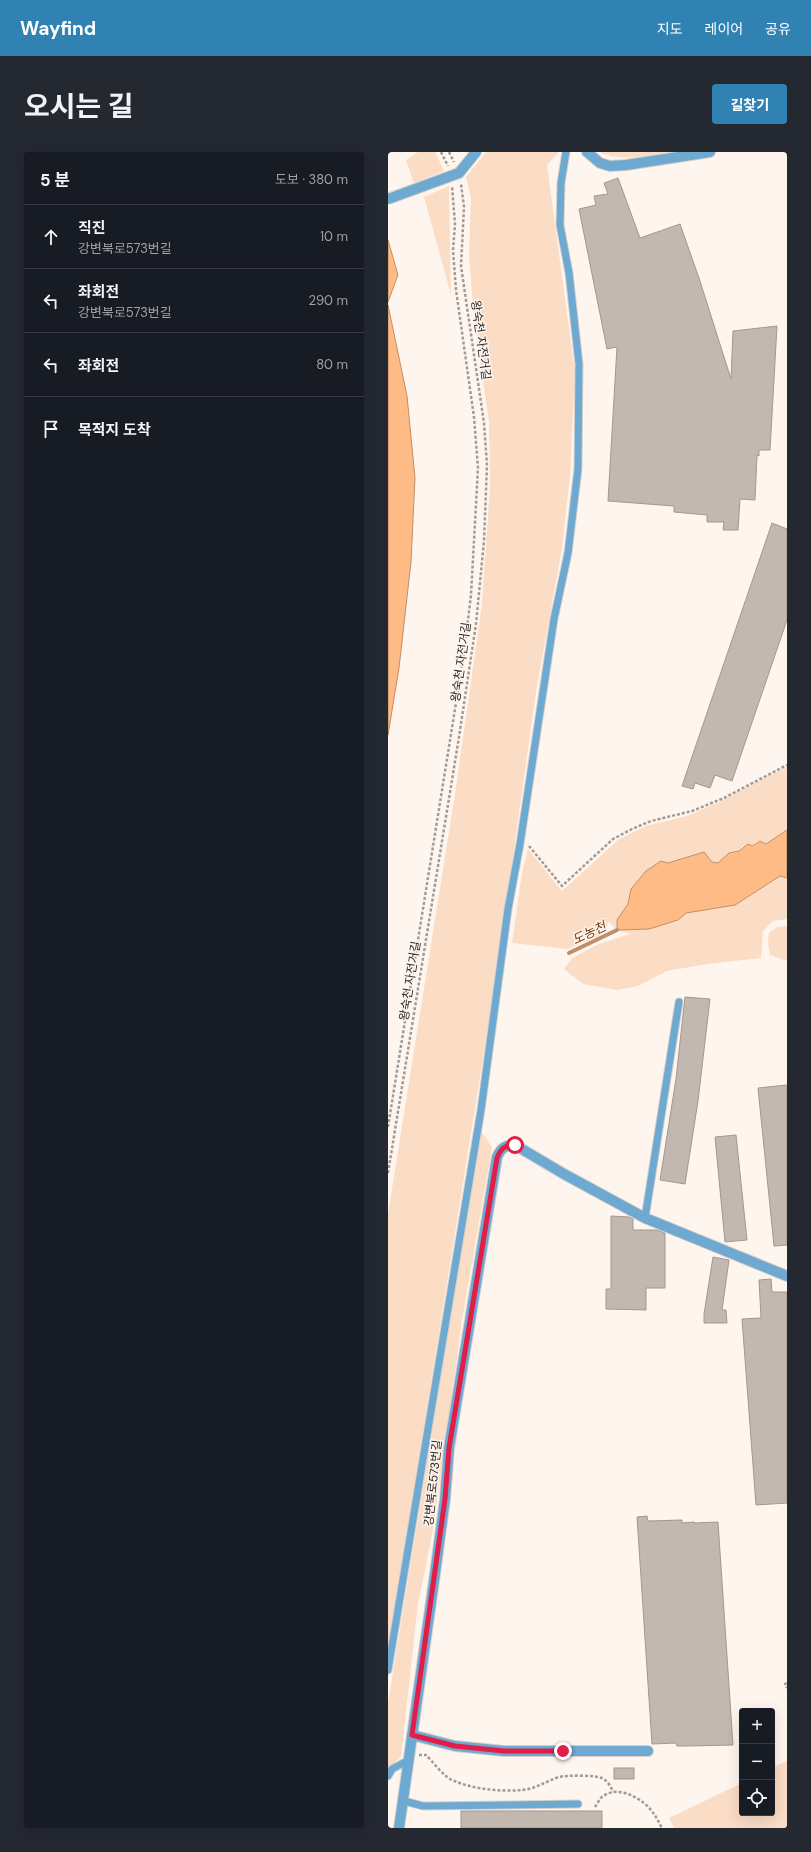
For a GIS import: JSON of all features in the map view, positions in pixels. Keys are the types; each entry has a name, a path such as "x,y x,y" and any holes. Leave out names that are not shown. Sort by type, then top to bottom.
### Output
{"street":[{"path":"388,199 459,173 476,152"},
{"path":"587,152 600,163 610,166 626,165 710,152"},
{"name":"강변북로573번길","path":"400,1828 443,1514 449,1448 497,1158 500,1150 507,1145 515,1145 564,1174 645,1218"},
{"path":"645,1218 787,1276"},
{"path":"412,1735 455,1746 504,1751 648,1751"}],"lane":[{"path":"388,1670 481,1110 508,909 520,844 554,619 568,553 578,469 579,364 569,273 560,225 561,183 566,152"},
{"path":"645,1218 680,1002"},
{"path":"388,1776 392,1769 409,1760"},
{"path":"404,1801 423,1806 578,1804"}],"path":[{"path":"441,152 449,170"},
{"name":"왕숙천 자전거길","path":"388,1173 476,624 484,541 487,466 484,423 461,266 464,207 459,173 449,152"},
{"path":"388,1128 464,654 471,595 478,468 474,417 456,290 453,250 455,224 452,185"},
{"path":"529,846 562,886 613,839 651,821 692,811 724,798 787,765"},
{"path":"787,1683 785,1684 787,1688"},
{"path":"409,1760 416,1754 426,1755 448,1778 465,1785 503,1790 522,1790 536,1788 570,1775 602,1778 608,1783 613,1792"},
{"path":"595,1807 605,1795 613,1792 627,1794 642,1801 654,1813 662,1828"}],"shaded area":[{"path":"418,152 435,152 444,171 414,183 406,160"},
{"path":"486,152 559,152 547,165 575,372 570,476 562,548 536,692 497,971 388,1651 388,1214 455,794 482,604 490,486 489,423 474,316 469,256 471,198 466,177"},
{"path":"600,152 669,152 633,157 615,157"},
{"path":"449,186 451,295 424,197"},
{"path":"388,240 398,275 388,302"},
{"path":"388,305 407,396 415,478 411,562 399,668 388,735"},
{"path":"787,767 787,830 766,844 757,841 752,846 742,847 739,851 729,853 718,863 712,862 704,852 668,863 631,889 628,904 617,920 617,930 608,921 605,933 568,949 512,943 522,873 528,849 562,891 619,839 646,826 687,816 719,802"},
{"path":"787,830 787,878 780,876 735,905 686,913 678,920 649,929 617,930 617,920 628,904 631,889 646,871 661,861 668,863 704,852 712,862 718,863 729,853 739,851 748,844 752,846 760,841 766,844"},
{"path":"780,876 787,878 787,919 773,921 763,931 761,958 707,964 667,971 638,986 617,990 583,984 564,969 572,958 599,944 630,934 617,930 678,920 686,913 735,905"},
{"path":"787,926 787,961 770,955 768,942 769,933 777,927"},
{"path":"481,1131 492,1147 462,1320 433,1530 418,1604 401,1757 388,1768 388,1703"},
{"path":"787,1761 787,1828 674,1828 669,1818 739,1784 739,1816 775,1816 775,1767"}],"building":[{"path":"618,178 640,238 680,224 731,379 733,331 777,326 770,450 759,450 759,456 757,455 755,500 740,499 738,530 723,530 724,522 707,522 707,515 674,512 674,506 608,501 617,347 607,349 579,209 596,205 594,196 608,194 604,183"},
{"path":"772,523 787,529 787,620 732,781 715,775 710,788 695,783 693,789 682,786"},
{"path":"685,997 710,999 698,1101 685,1184 660,1180 676,1079"},
{"path":"787,1085 787,1245 774,1246 758,1088"},
{"path":"736,1135 747,1240 725,1242 715,1137"},
{"path":"611,1216 629,1217 633,1219 633,1230 658,1230 665,1233 665,1288 646,1288 646,1310 606,1309 606,1289 611,1289"},
{"path":"713,1257 729,1260 722,1310 726,1310 727,1323 704,1323 704,1314"},
{"path":"771,1279 772,1292 787,1292 787,1503 756,1505 742,1319 761,1318 759,1280"},
{"path":"647,1516 648,1521 682,1520 682,1523 718,1522 733,1745 677,1746 676,1743 652,1744 637,1517"},
{"path":"614,1768 634,1768 634,1779 614,1779"},
{"path":"461,1811 602,1811 602,1828 461,1828"}],"waterway":[{"name":"도농천","path":"569,953 617,930"}],"route":[{"path":"515,1145 507,1145 500,1150 497,1158 449,1448 445,1499 412,1735 455,1746 504,1751 563,1751"}]}
